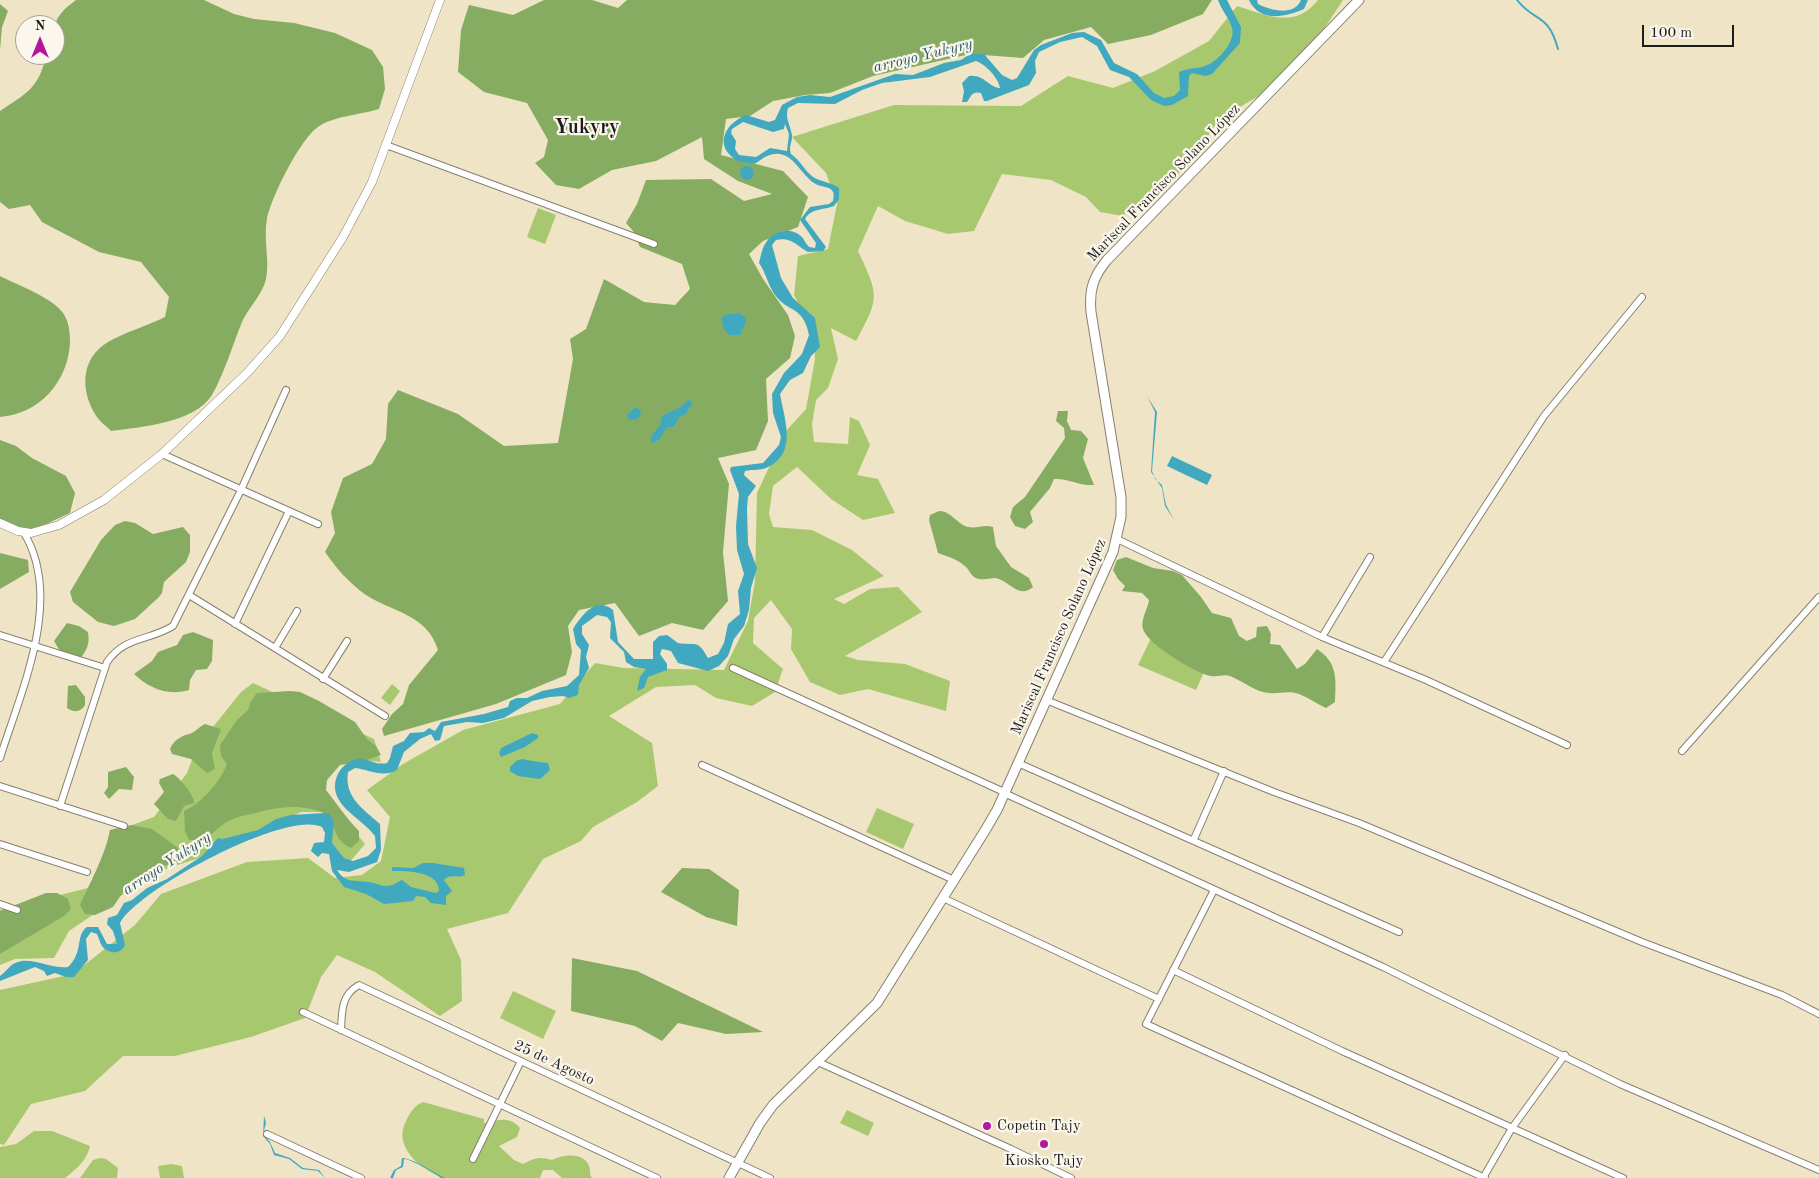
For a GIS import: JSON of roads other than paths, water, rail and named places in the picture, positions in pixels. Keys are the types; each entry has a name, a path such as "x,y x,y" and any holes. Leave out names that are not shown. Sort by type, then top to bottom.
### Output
{"main road":[{"name":"Mariscal Francisco Solano López","path":"729,1178 773,1105 877,1003 986,829 1107,567 1117,540 1121,497 1091,312 1090,289 1094,278 1107,260 1359,0"}],"street":[{"path":"1,526 24,533 52,527 82,513 118,490 162,454 247,373 280,336 357,212 386,145 440,0"},
{"path":"386,145 654,244"},
{"path":"1384,662 1544,416 1642,297"},
{"path":"60,806 105,668 113,653 125,643 173,626 242,490 286,390"},
{"path":"162,454 318,524"},
{"path":"235,624 288,511"},
{"path":"0,758 35,647 40,587 38,566 32,546 24,533"},
{"path":"1117,540 1322,637 1384,662 1567,745"},
{"path":"1322,637 1370,557"},
{"path":"189,595 385,716"},
{"path":"1682,751 1819,597"},
{"path":"275,648 297,611"},
{"path":"0,636 105,668"},
{"path":"324,679 346,641"},
{"path":"733,668 1383,967 1565,1055 1620,1084 1819,1170"},
{"path":"1046,700 1274,792 1368,827 1642,942 1782,995 1819,1014"},
{"path":"1018,763 1194,839 1398,932"},
{"path":"702,765 954,880"},
{"path":"1194,839 1224,771"},
{"path":"0,786 124,826"},
{"path":"0,844 87,872"},
{"path":"1214,890 1146,1024 1484,1178 1512,1128 1565,1055"},
{"path":"943,898 1159,999"},
{"path":"0,904 17,910"},
{"path":"1173,970 1623,1178"},
{"name":"25 de Agosto","path":"341,1030 345,999 349,992 359,985 770,1178"},
{"path":"303,1012 657,1178"},
{"path":"472,1159 521,1061"},
{"path":"818,1062 1071,1178"},
{"path":"267,1134 361,1178"}],"water":[{"path":"1218,0 1227,0 1241,27 1240,43 1212,74 1206,76 1192,73 1189,76 1188,96 1172,105 1164,106 1151,100 1129,77 1110,70 1097,46 1082,37 1060,42 1039,52 1035,61 1036,73 1029,85 987,101 984,101 981,93 976,93 967,102 962,102 964,91 962,83 969,76 978,77 1000,88 991,72 984,65 976,61 930,77 882,83 862,90 835,104 798,103 788,108 787,118 792,135 791,154 813,177 839,188 839,199 834,206 814,211 805,219 826,247 823,251 808,252 793,242 781,239 776,240 772,245 781,278 793,298 815,318 820,347 811,356 803,373 790,380 780,394 787,434 783,453 777,461 768,467 745,471 744,475 756,486 748,497 747,508 748,544 757,568 744,626 734,639 728,656 719,666 708,671 678,663 671,651 662,649 660,654 667,664 667,670 648,677 644,688 637,691 640,677 646,669 634,667 626,662 624,652 610,638 611,622 607,617 597,615 582,626 582,634 589,645 586,657 589,668 579,685 578,695 569,698 563,696 550,697 532,701 504,718 483,723 467,722 444,726 440,740 435,741 431,734 420,739 404,752 397,770 392,772 376,773 355,768 348,772 349,789 356,802 380,824 381,850 377,862 349,872 337,870 343,877 350,880 370,882 384,886 402,880 411,887 436,893 439,891 438,884 434,879 413,872 392,871 392,867 413,868 423,863 433,863 464,868 465,875 449,877 444,880 452,891 446,896 446,905 431,903 425,897 416,896 413,901 384,904 366,894 344,887 332,871 329,854 322,853 318,857 311,851 314,843 324,842 325,833 322,827 304,825 278,830 247,841 182,873 154,892 132,909 120,923 125,945 121,951 108,951 102,946 97,934 91,932 86,939 88,960 74,977 66,977 55,973 47,976 44,971 35,967 0,981 0,976 11,966 23,961 68,967 76,956 81,935 87,927 98,927 107,944 117,944 113,931 107,924 108,918 117,915 124,903 132,900 147,888 167,879 202,856 218,838 223,839 258,830 276,819 291,815 324,813 329,814 334,821 332,843 344,858 353,861 368,856 376,848 375,836 340,802 336,795 337,776 342,767 357,759 383,764 387,763 393,746 404,741 410,733 424,732 429,728 435,731 441,722 484,714 508,707 510,701 517,698 527,698 542,691 567,686 579,675 581,650 576,644 573,629 585,613 595,606 607,606 613,610 618,642 634,659 653,659 653,642 659,636 667,635 678,643 696,644 708,658 718,654 724,643 728,624 740,614 738,591 744,574 737,550 736,526 739,494 730,470 731,467 763,463 779,445 781,437 773,413 772,394 784,373 802,354 809,335 806,325 799,314 785,305 775,295 759,263 761,255 770,237 784,231 798,234 809,247 815,248 816,243 800,220 810,207 829,204 833,201 834,193 828,188 814,183 794,162 782,154 767,156 754,164 738,161 730,155 724,143 724,136 738,119 746,115 769,122 775,120 782,105 797,97 810,95 830,97 895,74 913,75 944,63 961,60 970,54 984,54 1002,75 1012,80 1017,78 1034,50 1041,45 1072,33 1084,32 1101,40 1114,63 1137,74 1154,93 1164,98 1174,96 1180,90 1179,72 1210,64 1229,45 1233,33 1232,28","holes":["743,122 773,132 784,129 785,124 789,134 787,151 770,148 756,157 739,155 735,149 736,141 731,133 732,129"]},
{"path":"1249,0 1257,0 1258,4 1281,11 1293,9 1301,0 1308,0 1304,9 1281,16 1274,16 1260,12"},
{"path":"747,166 752,168 754,173 752,178 747,180 742,178 740,173 742,168"},
{"path":"739,313 745,317 746,322 740,335 729,335 724,329 721,318 725,315"},
{"path":"1147,396 1157,412 1152,471 1154,476 1151,472 1155,412"},
{"path":"688,400 693,402 686,414 679,417 674,427 667,427 659,440 652,443 650,438 660,425 662,416 681,407"},
{"path":"635,407 640,410 641,415 637,419 629,420 627,415"},
{"path":"1172,456 1212,475 1207,485 1167,466"},
{"path":"1157,481 1162,485 1166,505 1174,520 1165,506 1162,488"},
{"path":"532,733 538,735 538,738 525,747 501,757 499,753 501,748"},
{"path":"522,759 548,763 550,770 540,779 518,776 510,771 510,767 516,761"},
{"path":"264,1116 266,1123 263,1134"},
{"path":"263,1134 270,1142 275,1153 290,1158 303,1168 319,1170 325,1178 318,1171 302,1169 289,1159 274,1155 270,1144"},
{"path":"402,1158 418,1163 445,1178 441,1178 423,1167 404,1159 403,1167 396,1170 393,1178 390,1178 394,1170 401,1166"}],"waterway":[{"path":"1517,0 1545,23 1550,29 1558,49"}],"place":[{"name":"Copetin Tajy","path":"987,1126"},
{"name":"Kiosko Tajy","path":"1044,1144"}],"district":[{"name":"Yukyry","path":"587,128"}],"water label":[{"name":"arroyo Yukyry","path":"923,56"},
{"name":"arroyo Yukyry","path":"167,864"}]}
